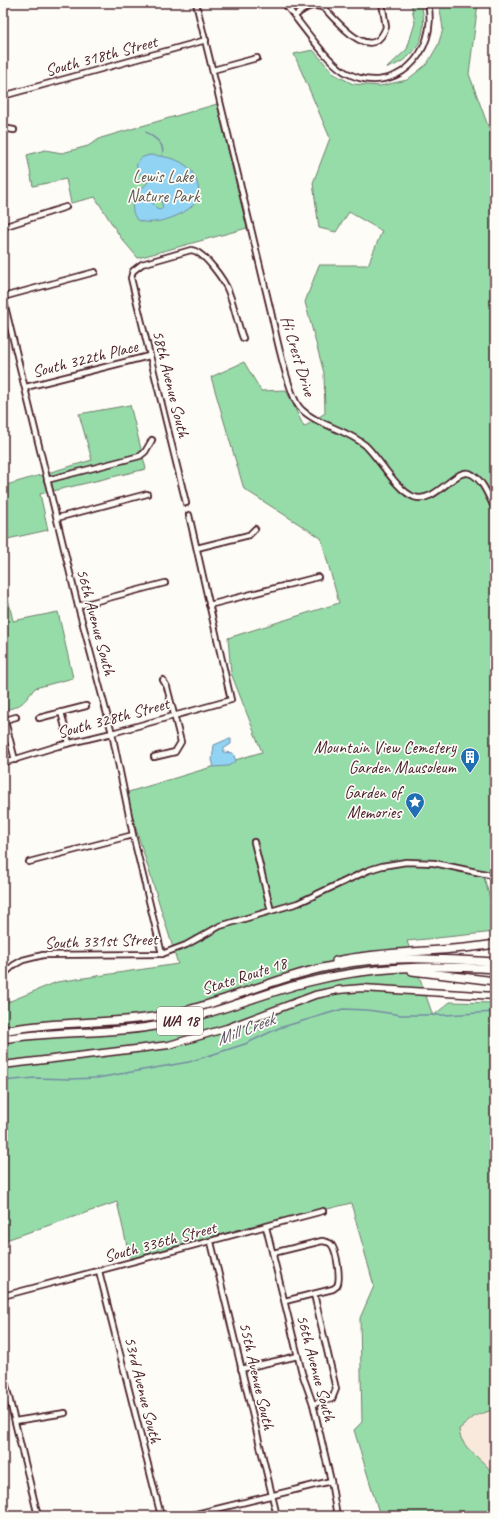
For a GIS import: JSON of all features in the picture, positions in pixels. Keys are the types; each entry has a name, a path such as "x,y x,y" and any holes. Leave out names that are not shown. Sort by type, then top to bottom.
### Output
{"highway":[{"path":"280,980 293,973 313,966 357,957 397,952 457,949 495,944"},
{"name":"State Route 18","path":"3,1031 36,1026 131,1020 166,1015 213,1003 280,980 332,966 366,962 435,959 495,962"},
{"name":"State Route 18","path":"3,1039 39,1034 132,1029 164,1024 204,1015 308,982 334,976 424,966 495,969"},
{"path":"388,969 420,971 495,981"}],"main road":[{"path":"3,1065 170,1045 226,1028 316,995 338,990 362,988 495,996"}],"street":[{"path":"196,3 213,70 257,58"},
{"path":"284,3 336,65 351,75 372,79 384,78 401,72 412,64 422,52 430,25 428,3"},
{"path":"295,16 304,8 319,6 324,8 357,40 369,42 380,37 386,27 382,3"},
{"name":"South 318th Street","path":"3,96 206,40"},
{"name":"Hi Crest Drive","path":"213,70 276,335 298,406 309,415 351,435 364,444 402,488 413,496 421,497 431,495 440,490 458,475 468,472 473,474 481,483 495,509"},
{"path":"3,128 14,130"},
{"path":"3,227 66,207"},
{"name":"58th Avenue South","path":"186,503 131,278 133,271 142,264 195,250 209,263 229,292 243,338"},
{"path":"3,298 96,272"},
{"name":"56th Avenue South","path":"3,298 26,387 78,606 112,733 133,835 162,954"},
{"name":"South 322th Place","path":"26,387 149,356"},
{"path":"48,480 140,456 145,452 152,440"},
{"path":"57,518 147,494"},
{"path":"189,516 209,605 318,577"},
{"path":"197,548 249,535 255,529"},
{"path":"78,606 165,583"},
{"name":"South 328th Street","path":"3,763 69,743 112,733 231,700 209,605"},
{"path":"154,757 175,752 179,748 181,742 167,687 163,680"},
{"path":"39,718 86,706"},
{"path":"61,712 69,743"},
{"path":"3,713 15,760"},
{"path":"5,720 16,717"},
{"path":"29,862 133,835"},
{"path":"254,842 270,912"},
{"name":"South 331st Street","path":"3,975 14,965 23,960 43,955 162,954 186,945 220,926 298,903 369,870 406,862 445,865 495,876"},
{"name":"South 336th Street","path":"3,1296 211,1242 323,1211"},
{"name":"56th Avenue South","path":"266,1227 298,1356 313,1404 331,1481 337,1516"},
{"name":"55th Avenue South","path":"211,1242 277,1516"},
{"path":"273,1253 320,1242 329,1242 333,1247 340,1276 339,1284 333,1289 285,1301"},
{"name":"53rd Avenue South","path":"99,1271 161,1516"},
{"path":"313,1404 329,1400 335,1393 335,1382 314,1294"},
{"path":"241,1368 298,1356"},
{"path":"3,1372 38,1516"},
{"path":"15,1421 65,1413"},
{"path":"188,1516 331,1481"}],"shaded area":[{"path":"495,1409 495,1483 492,1473 463,1443 459,1436 458,1429 475,1416"}],"green space":[{"path":"411,3 421,3 423,25 419,44 407,58 398,64 387,68 407,49 415,23"},
{"path":"439,3 478,3 469,74 495,145 495,876 483,874 495,915 495,932 407,941 433,1016 450,1002 495,1003 495,1409 475,1416 459,1429 463,1442 492,1473 496,1488 496,1500 495,1516 380,1516 354,1430 362,1422 360,1318 374,1286 351,1203 130,1259 117,1202 3,1241 3,1004 57,982 178,964 125,793 262,752 231,673 228,638 339,603 321,538 244,489 211,377 244,362 261,391 286,390 304,427 325,413 324,373 305,302 319,265 368,265 382,231 349,212 336,232 319,228 313,183 330,138 294,54 313,50 334,74 353,84 380,86 407,80 427,64 438,45 443,29"},
{"name":"Lewis Lake Nature Park","path":"217,104 247,228 138,258 121,238 95,197 71,203 66,179 33,186 27,155 45,150 62,153 88,146 101,138"},
{"path":"130,405 146,469 40,494 48,530 3,540 3,486 92,460 79,414"},
{"path":"3,576 13,621 58,612 73,678 35,688 22,703 3,710"}],"water":[{"path":"150,155 169,158 178,161 191,170 198,186 199,197 189,209 181,214 162,221 144,222 137,220 132,207 134,199 148,181 137,171 137,164 141,158","holes":["158,200 161,200 163,208 159,210 153,204"]},
{"path":"231,739 231,744 223,749 223,752 233,753 236,761 228,766 214,767 212,760 214,745"}],"waterway":[{"path":"146,132 161,144 163,151 162,156"},
{"name":"Mill Creek","path":"3,1081 35,1078 97,1078 189,1062 245,1044 279,1028 343,1009 367,1010 402,1015 445,1015 495,1012"}],"place":[{"name":"Mountain View Cemetery Garden Mausoleum","path":"470,774"},
{"name":"Garden of Memories","path":"415,819"}]}
